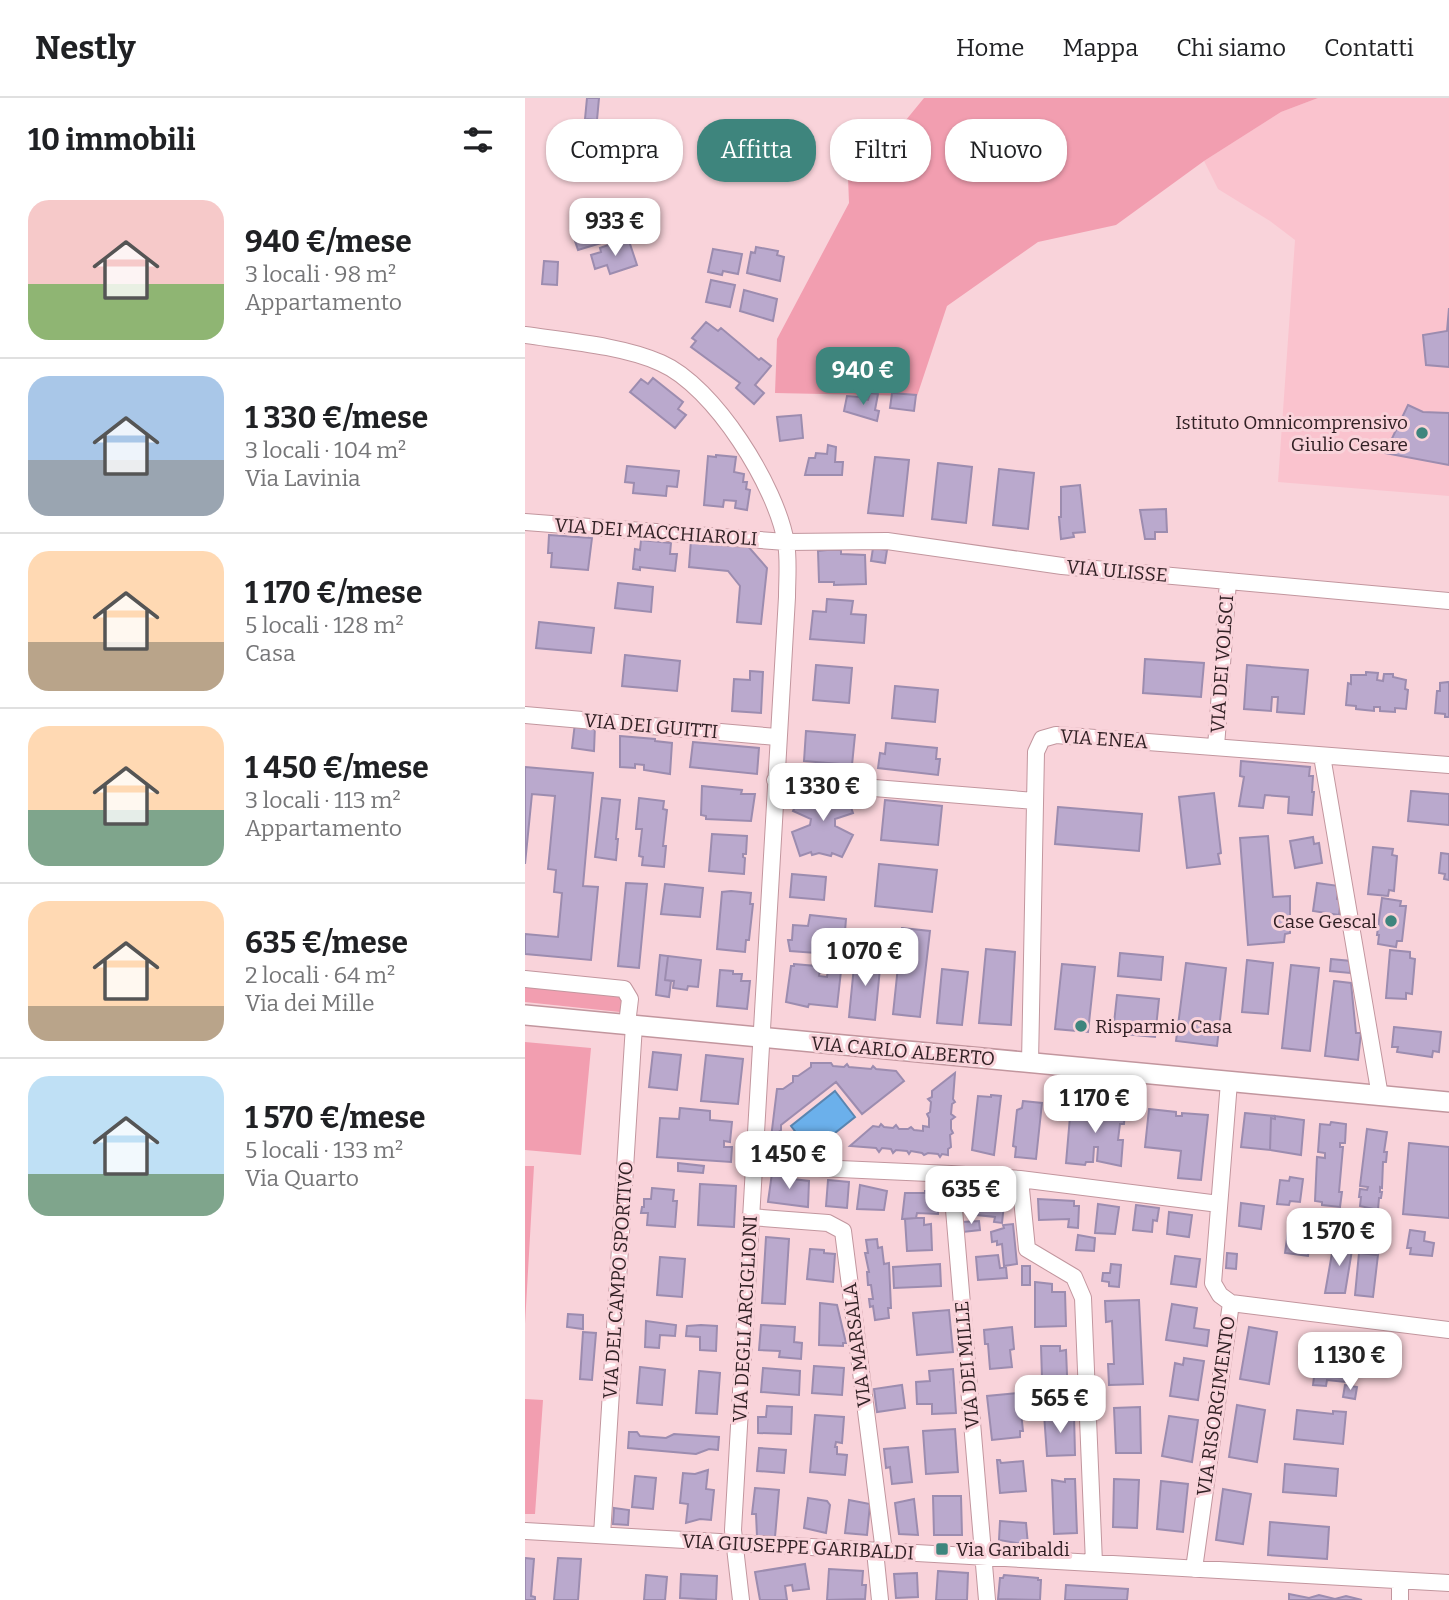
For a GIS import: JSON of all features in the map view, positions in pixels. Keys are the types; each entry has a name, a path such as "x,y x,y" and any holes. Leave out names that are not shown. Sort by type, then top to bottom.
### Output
{"street":[{"path":"525,335 632,354 655,360 678,372 719,412 741,440 767,491 786,542"},
{"name":"VIA DEI MACCHIAROLI","path":"525,522 786,542"},
{"name":"VIA ULISSE","path":"786,542 887,541 1062,566 1449,601"},
{"name":"VIA DEGLI ARCIGLIONI","path":"741,1600 734,1543 786,597 786,542"},
{"name":"VIA DEI VOLSCI","path":"1216,747 1229,582"},
{"name":"VIA DEI GUITTI","path":"525,715 778,737"},
{"name":"VIA ENEA","path":"1030,1063 1037,747 1042,739 1056,735 1449,765"},
{"path":"1322,756 1380,1096"},
{"path":"775,779 1035,801"},
{"name":"VIA DEL CAMPO SPORTIVO","path":"525,979 624,989 630,999 631,1025 603,1535"},
{"name":"VIA CARLO ALBERTO","path":"525,1015 1449,1102"},
{"name":"VIA RISORGIMENTO","path":"1193,1569 1231,1303 1220,1296 1213,1283 1229,1082"},
{"path":"753,1165 951,1174 1219,1204"},
{"name":"VIA DEI MILLE","path":"951,1174 987,1600"},
{"path":"1020,1180 1027,1249 1074,1277 1083,1298 1094,1563"},
{"name":"VIA MARSALA","path":"750,1217 828,1223 843,1231 879,1551"},
{"path":"1231,1303 1449,1330"},
{"name":"VIA GIUSEPPE GARIBALDI","path":"525,1531 1449,1583"},
{"path":"879,1551 880,1600"},
{"path":"1400,1600 1401,1582"}],"shaded area":[{"path":"924,98 1318,98 1281,112 1204,161 1116,225 1038,242 947,306 917,396 775,393 777,339 849,203 848,182 931,182 931,119 907,119"},
{"path":"1318,98 1449,98 1449,496 1278,482 1295,240 1218,189 1204,161 1281,112"},
{"path":"525,984 622,994 620,1012 525,1002"},
{"path":"525,1042 591,1048 581,1155 525,1150"},
{"path":"525,1166 534,1166 525,1324"},
{"path":"525,1399 543,1400 535,1514 525,1514"}],"water":[{"path":"835,1091 855,1117 811,1152 791,1126"}],"building":[{"path":"587,98 599,98 597,119 585,119"},
{"path":"595,222 601,243 578,250 571,229"},
{"path":"629,241 637,265 610,274 607,265 595,269 591,255 601,252 600,248"},
{"path":"756,247 778,251 777,255 784,257 780,281 747,273 751,252 755,253"},
{"path":"713,249 742,254 738,274 708,272"},
{"path":"544,261 558,262 557,285 542,284"},
{"path":"711,280 735,285 730,307 706,302"},
{"path":"744,290 777,299 773,321 740,311"},
{"name":"Istituto Omnicomprensivo Giulio Cesare","path":"1449,308 1449,367 1426,365 1423,335 1447,331"},
{"name":"Istituto Omnicomprensivo Giulio Cesare","path":"1449,308 1449,367 1426,365 1423,335 1447,331"},
{"path":"706,322 718,331 721,328 759,360 761,358 771,366 755,385 764,393 754,404 736,388 740,383 691,347 696,341 692,338"},
{"path":"653,378 683,402 678,409 686,415 675,428 630,392 641,379 648,384"},
{"path":"870,393 878,394 875,410 879,411 877,421 844,411 847,396 868,400"},
{"path":"892,393 916,395 914,411 890,408"},
{"name":"Istituto Omnicomprensivo Giulio Cesare","path":"1408,405 1423,412 1449,413 1449,465 1385,453"},
{"name":"Istituto Omnicomprensivo Giulio Cesare","path":"1408,405 1423,412 1449,413 1449,465 1385,453"},
{"path":"801,415 803,438 780,441 777,417"},
{"path":"828,445 836,447 835,462 843,462 842,475 805,475 809,458 815,458 816,453 827,454"},
{"path":"708,456 736,457 734,472 744,474 743,482 747,482 746,489 750,490 747,510 735,508 736,501 724,500 723,507 704,505"},
{"path":"875,457 909,460 903,516 868,513"},
{"path":"938,463 972,467 966,523 932,519"},
{"path":"627,466 679,471 677,487 667,486 666,496 633,493 634,483 625,482"},
{"path":"999,469 1034,473 1028,529 993,525"},
{"path":"1080,485 1085,532 1073,533 1074,537 1061,539 1061,487"},
{"path":"1166,509 1167,532 1155,532 1155,539 1145,539 1140,510"},
{"path":"549,535 592,538 588,570 551,567 552,553 548,553"},
{"path":"641,540 671,543 670,554 677,554 675,571 640,567 640,570 633,569 635,549 640,550"},
{"path":"691,540 746,544 767,568 761,624 737,622 740,586 728,571 689,567"},
{"path":"873,548 887,550 885,563 871,561"},
{"path":"841,550 841,554 865,555 866,584 834,585 834,582 819,582 818,551"},
{"path":"618,583 653,587 651,612 615,608"},
{"path":"827,599 853,601 851,614 866,615 864,643 810,639 813,611 826,612"},
{"path":"539,622 594,628 591,653 536,648"},
{"path":"625,655 680,661 677,691 622,686"},
{"path":"1145,659 1204,663 1201,697 1143,693"},
{"path":"816,665 852,668 849,703 813,700"},
{"path":"1247,665 1308,670 1304,714 1277,712 1278,697 1272,697 1271,711 1244,709"},
{"path":"750,671 763,672 761,713 732,711 734,679 750,680"},
{"path":"1366,672 1378,673 1377,680 1383,681 1384,674 1393,674 1393,677 1406,680 1406,709 1395,708 1395,712 1380,711 1380,707 1374,707 1374,711 1346,705 1351,675 1366,675"},
{"path":"1449,682 1449,717 1445,717 1445,714 1435,713 1437,691 1440,691 1440,683"},
{"path":"895,686 938,690 935,722 892,718"},
{"path":"575,723 595,725 594,751 572,748"},
{"path":"806,731 855,735 852,765 804,761"},
{"path":"620,736 672,743 670,774 644,770 644,765 635,764 635,768 620,767"},
{"path":"693,742 759,748 757,774 690,767"},
{"path":"886,743 937,748 936,759 940,759 938,775 878,768 880,753 885,754"},
{"path":"1241,761 1310,767 1309,776 1313,776 1314,792 1312,815 1288,813 1289,797 1265,795 1263,808 1239,806 1244,777 1240,776"},
{"path":"525,767 593,773 583,886 598,887 591,960 525,954 525,934 558,937 562,893 554,892 556,870 548,869 555,796 532,794 525,864"},
{"path":"702,786 755,794 751,821 706,819 706,816 701,815"},
{"path":"804,788 814,793 816,789 833,790 834,793 845,789 853,813 835,819 835,826 853,835 842,857 832,853 831,856 819,853 812,855 811,852 800,856 792,832 810,825 811,819 793,811"},
{"path":"1411,791 1449,794 1449,825 1408,821"},
{"path":"1214,793 1220,864 1187,868 1179,797"},
{"path":"602,798 620,800 616,860 595,857"},
{"path":"639,798 664,801 663,809 667,810 663,846 666,846 664,867 642,865 643,857 639,856 642,829 636,829"},
{"path":"885,800 942,806 938,845 881,840"},
{"path":"1058,807 1142,814 1139,851 1055,844"},
{"path":"712,834 747,836 746,854 743,854 744,874 709,871"},
{"path":"1268,836 1273,897 1290,896 1290,933 1285,934 1284,942 1248,945 1240,838"},
{"path":"1313,837 1314,844 1319,843 1322,863 1295,868 1290,841"},
{"path":"1373,847 1393,849 1392,855 1397,856 1394,891 1389,890 1388,896 1368,894"},
{"path":"1441,853 1449,854 1449,880 1444,879 1445,874 1439,873"},
{"path":"879,864 937,870 932,912 875,906"},
{"path":"792,874 826,877 824,900 790,897"},
{"path":"626,883 647,884 639,968 618,966"},
{"path":"1317,883 1339,886 1339,915 1313,911"},
{"path":"665,884 703,888 700,917 661,914"},
{"path":"722,892 751,893 750,904 753,904 745,952 717,949"},
{"name":"Case Gescal","path":"1382,898 1401,901 1400,906 1406,906 1402,941 1397,941 1396,947 1378,944"},
{"path":"810,915 846,919 844,944 818,942 816,953 790,951 788,940 792,940 793,925 808,926"},
{"path":"902,928 930,931 920,1017 893,1014"},
{"path":"986,949 1015,952 1011,1025 979,1023"},
{"path":"1390,950 1410,952 1410,958 1415,959 1412,994 1406,993 1406,999 1386,998"},
{"path":"1120,953 1163,957 1161,980 1118,976"},
{"path":"660,955 668,956 665,980 671,981 669,997 656,995"},
{"path":"668,956 701,960 698,987 688,986 687,990 673,988 674,981 665,980"},
{"path":"855,956 881,958 875,1020 849,1017"},
{"path":"1331,959 1351,961 1350,973 1330,971"},
{"path":"1247,960 1273,963 1268,1014 1242,1012"},
{"path":"1186,963 1226,968 1217,1046 1176,1041"},
{"path":"1062,964 1095,967 1088,1032 1055,1029"},
{"path":"1291,965 1319,968 1310,1051 1282,1048"},
{"path":"791,966 816,966 816,969 820,970 819,976 827,977 828,970 841,971 837,1007 809,1004 808,1007 786,1002"},
{"path":"942,969 968,972 962,1025 937,1023"},
{"path":"720,970 742,974 741,981 750,981 747,1009 717,1006"},
{"path":"1334,981 1351,983 1356,1033 1361,1033 1358,1060 1325,1056"},
{"path":"1117,995 1159,999 1155,1037 1113,1033"},
{"path":"1394,1027 1441,1032 1439,1052 1433,1051 1432,1057 1397,1052 1398,1047 1392,1047"},
{"path":"653,1052 681,1055 677,1090 649,1087"},
{"path":"706,1055 743,1059 738,1104 701,1101"},
{"path":"811,1063 831,1063 833,1066 844,1067 847,1064 849,1067 871,1069 873,1066 876,1069 896,1071 904,1081 862,1114 836,1082 781,1125 781,1130 771,1138 777,1089 783,1089 793,1082 793,1076 798,1076 811,1067"},
{"path":"955,1073 955,1102 952,1104 951,1114 955,1117 951,1120 953,1133 950,1135 951,1147 948,1149 948,1155 942,1154 940,1157 938,1154 924,1155 911,1151 909,1154 907,1151 896,1150 893,1153 891,1149 882,1148 879,1152 876,1148 850,1146 873,1126 879,1127 881,1124 884,1127 893,1128 896,1125 899,1129 911,1127 923,1131 923,1126 929,1127 927,1114 930,1112 931,1102 928,1099 932,1097 932,1091"},
{"path":"978,1096 1001,1096 994,1155 972,1150"},
{"path":"1023,1101 1042,1103 1036,1159 1015,1157 1016,1147 1013,1146 1017,1110 1022,1108"},
{"path":"1071,1105 1097,1105 1096,1110 1101,1111 1101,1106 1125,1111 1118,1140 1123,1140 1121,1166 1097,1161 1098,1147 1094,1147 1093,1162 1086,1162 1085,1165 1066,1163"},
{"path":"680,1108 710,1111 710,1120 732,1122 730,1142 724,1141 724,1147 732,1147 731,1162 657,1157 660,1118 679,1119"},
{"path":"1149,1109 1176,1112 1176,1116 1182,1116 1182,1113 1208,1115 1201,1180 1178,1178 1181,1151 1145,1147"},
{"path":"1245,1113 1275,1116 1275,1119 1271,1118 1270,1150 1241,1147"},
{"path":"1275,1116 1304,1120 1301,1155 1270,1150 1271,1118 1275,1119"},
{"path":"1331,1122 1346,1124 1345,1143 1340,1143 1340,1147 1343,1147 1340,1207 1322,1205 1322,1202 1315,1201 1317,1157 1325,1158 1325,1153 1318,1152 1320,1124 1330,1125"},
{"path":"1367,1129 1387,1132 1384,1152 1387,1152 1386,1162 1383,1162 1382,1188 1380,1187 1382,1192 1378,1210 1360,1206 1360,1189 1367,1190 1368,1187 1360,1186"},
{"path":"1409,1143 1449,1147 1449,1218 1403,1214"},
{"path":"678,1163 704,1166 703,1173 678,1171"},
{"path":"772,1173 809,1181 808,1207 768,1202"},
{"path":"1290,1177 1303,1179 1300,1202 1277,1204 1280,1180 1289,1181"},
{"path":"828,1180 849,1182 847,1208 826,1206"},
{"path":"700,1184 736,1186 734,1227 698,1225"},
{"path":"860,1185 887,1191 884,1210 857,1209"},
{"path":"652,1188 674,1190 673,1201 677,1201 675,1227 647,1225 648,1213 641,1213 644,1199 651,1199"},
{"path":"939,1192 938,1214 917,1213 916,1218 902,1219 905,1193"},
{"path":"967,1192 1005,1195 1002,1223 994,1222 995,1217 967,1214"},
{"path":"1038,1199 1074,1201 1074,1206 1079,1206 1078,1228 1068,1227 1069,1219 1039,1220"},
{"path":"1241,1203 1264,1206 1261,1229 1239,1226"},
{"path":"1098,1204 1119,1207 1115,1234 1095,1233"},
{"path":"1136,1205 1159,1208 1157,1221 1153,1220 1152,1232 1133,1230"},
{"path":"1169,1212 1192,1215 1189,1237 1167,1234"},
{"path":"924,1218 924,1225 931,1224 932,1250 907,1251 905,1219"},
{"path":"1335,1218 1351,1219 1349,1232 1334,1231"},
{"path":"979,1221 980,1230 963,1232 962,1222"},
{"path":"1013,1224 1017,1264 1004,1266 1002,1244 992,1242 991,1232 1004,1228 1003,1225"},
{"path":"1289,1224 1312,1227 1308,1256 1285,1253"},
{"path":"1410,1230 1425,1232 1424,1241 1434,1243 1432,1256 1410,1254 1411,1248 1407,1248"},
{"path":"1363,1233 1380,1235 1378,1254 1359,1252"},
{"path":"1078,1235 1095,1238 1094,1251 1076,1250"},
{"path":"766,1237 789,1239 785,1304 762,1303"},
{"path":"877,1239 878,1248 882,1247 884,1264 889,1263 891,1308 888,1308 889,1318 875,1320 873,1306 870,1307 869,1299 873,1299 871,1285 868,1285 869,1272 865,1253 868,1253 866,1240"},
{"path":"1334,1242 1353,1244 1345,1293 1325,1293"},
{"path":"810,1249 835,1254 833,1282 807,1279"},
{"path":"1227,1253 1237,1254 1236,1269 1226,1268"},
{"path":"1359,1253 1378,1255 1373,1297 1355,1295"},
{"path":"998,1255 1000,1268 1006,1267 1007,1278 978,1280 976,1257"},
{"path":"1175,1256 1200,1259 1196,1287 1171,1284"},
{"path":"660,1257 685,1259 682,1297 657,1295"},
{"path":"940,1264 941,1286 894,1288 893,1267"},
{"path":"1111,1264 1121,1265 1119,1287 1109,1286 1109,1282 1102,1281 1103,1273 1110,1273"},
{"path":"1022,1266 1030,1266 1030,1285 1022,1285"},
{"path":"1035,1282 1052,1284 1052,1292 1065,1292 1066,1326 1035,1327"},
{"path":"1139,1300 1143,1384 1109,1385 1108,1364 1114,1364 1112,1321 1106,1322 1105,1301"},
{"path":"820,1303 837,1305 846,1343 843,1343 843,1346 819,1345"},
{"path":"1172,1304 1197,1308 1194,1328 1209,1330 1207,1346 1166,1340"},
{"path":"949,1310 953,1352 917,1355 913,1313"},
{"path":"568,1314 583,1315 583,1329 567,1327"},
{"path":"646,1321 676,1325 675,1336 660,1335 659,1348 645,1347"},
{"path":"761,1325 795,1327 794,1342 802,1343 801,1359 779,1357 780,1351 759,1350"},
{"path":"687,1326 717,1326 716,1351 700,1350 700,1337 686,1336"},
{"path":"1012,1327 1012,1367 990,1369 984,1330"},
{"path":"1249,1327 1277,1332 1269,1384 1240,1379"},
{"path":"583,1332 596,1333 592,1380 580,1379"},
{"path":"1319,1335 1333,1336 1332,1341 1349,1343 1345,1382 1327,1380 1326,1386 1313,1385"},
{"path":"1041,1346 1060,1346 1060,1351 1066,1350 1068,1399 1057,1399 1057,1386 1053,1386 1053,1377 1042,1378"},
{"path":"1184,1358 1204,1361 1198,1400 1170,1396 1175,1363 1183,1365"},
{"path":"814,1366 844,1368 842,1395 812,1393"},
{"path":"640,1367 665,1370 662,1405 637,1403"},
{"path":"763,1368 800,1371 799,1395 761,1392"},
{"path":"953,1369 956,1413 932,1414 932,1404 917,1404 916,1382 930,1381 929,1371"},
{"path":"699,1371 720,1373 717,1414 696,1413"},
{"path":"902,1385 905,1408 877,1412 874,1389"},
{"path":"1345,1385 1357,1387 1355,1399 1343,1397"},
{"path":"1019,1393 1023,1431 1020,1431 1020,1437 992,1440 987,1396"},
{"path":"1237,1405 1265,1410 1257,1462 1229,1457"},
{"path":"767,1406 792,1407 791,1434 758,1433 758,1417 766,1417"},
{"path":"1140,1407 1141,1453 1116,1453 1114,1408"},
{"path":"1297,1410 1333,1414 1333,1411 1346,1412 1343,1444 1294,1439"},
{"path":"1044,1414 1074,1414 1075,1455 1047,1456"},
{"path":"815,1415 844,1417 842,1443 836,1442 835,1447 837,1454 847,1455 845,1475 810,1472"},
{"path":"1169,1416 1198,1420 1192,1462 1162,1456"},
{"path":"955,1429 958,1472 926,1474 923,1431"},
{"path":"629,1432 637,1432 640,1436 666,1438 674,1434 719,1437 718,1450 709,1449 696,1454 628,1448"},
{"path":"908,1447 912,1482 892,1484 890,1467 886,1468 884,1449"},
{"path":"759,1448 786,1450 784,1473 757,1471"},
{"path":"997,1460 1001,1463 1023,1461 1026,1491 1000,1493"},
{"path":"1285,1464 1338,1469 1336,1496 1283,1492"},
{"path":"708,1470 706,1489 714,1490 711,1520 700,1519 686,1523 688,1504 680,1503 683,1473 695,1474"},
{"path":"635,1476 656,1478 653,1509 632,1507"},
{"path":"1065,1479 1075,1479 1077,1533 1054,1534 1052,1480 1065,1482"},
{"path":"1114,1479 1139,1480 1137,1528 1113,1527"},
{"path":"1161,1481 1188,1484 1183,1532 1157,1529"},
{"path":"755,1488 779,1490 775,1537 757,1536 756,1514 752,1514"},
{"path":"1223,1489 1251,1494 1243,1544 1216,1540"},
{"path":"933,1496 961,1496 962,1535 934,1535"},
{"path":"808,1498 827,1501 830,1505 826,1533 804,1528"},
{"path":"914,1499 918,1535 899,1534 895,1503"},
{"path":"849,1500 870,1504 867,1535 845,1533"},
{"path":"614,1508 629,1510 628,1525 613,1524"},
{"path":"1000,1521 1026,1523 1028,1545 999,1540"},
{"path":"1270,1522 1329,1527 1327,1559 1268,1555"},
{"path":"525,1558 534,1559 531,1596 535,1597 535,1600 525,1600"},
{"path":"558,1558 581,1559 578,1600 554,1600"},
{"path":"805,1564 809,1589 793,1591 792,1585 785,1586 787,1600 760,1600 755,1572"},
{"path":"829,1569 863,1571 865,1599 827,1600"},
{"path":"938,1571 968,1573 967,1600 936,1600"},
{"path":"917,1573 918,1597 896,1598 894,1574"},
{"path":"681,1574 717,1576 716,1600 680,1598"},
{"path":"646,1575 667,1577 665,1600 644,1600"},
{"path":"1004,1575 1041,1580 1040,1600 998,1599 1000,1578"},
{"path":"1066,1585 1128,1589 1127,1600 1065,1600"},
{"path":"1289,1594 1309,1598 1319,1595 1335,1599 1346,1596 1362,1600 1289,1600"}],"place":[{"name":"Istituto Omnicomprensivo Giulio Cesare","path":"1422,433"},
{"name":"Case Gescal","path":"1391,921"},
{"name":"Risparmio Casa","path":"1081,1026"},
{"name":"Via Garibaldi","path":"942,1549"}]}
